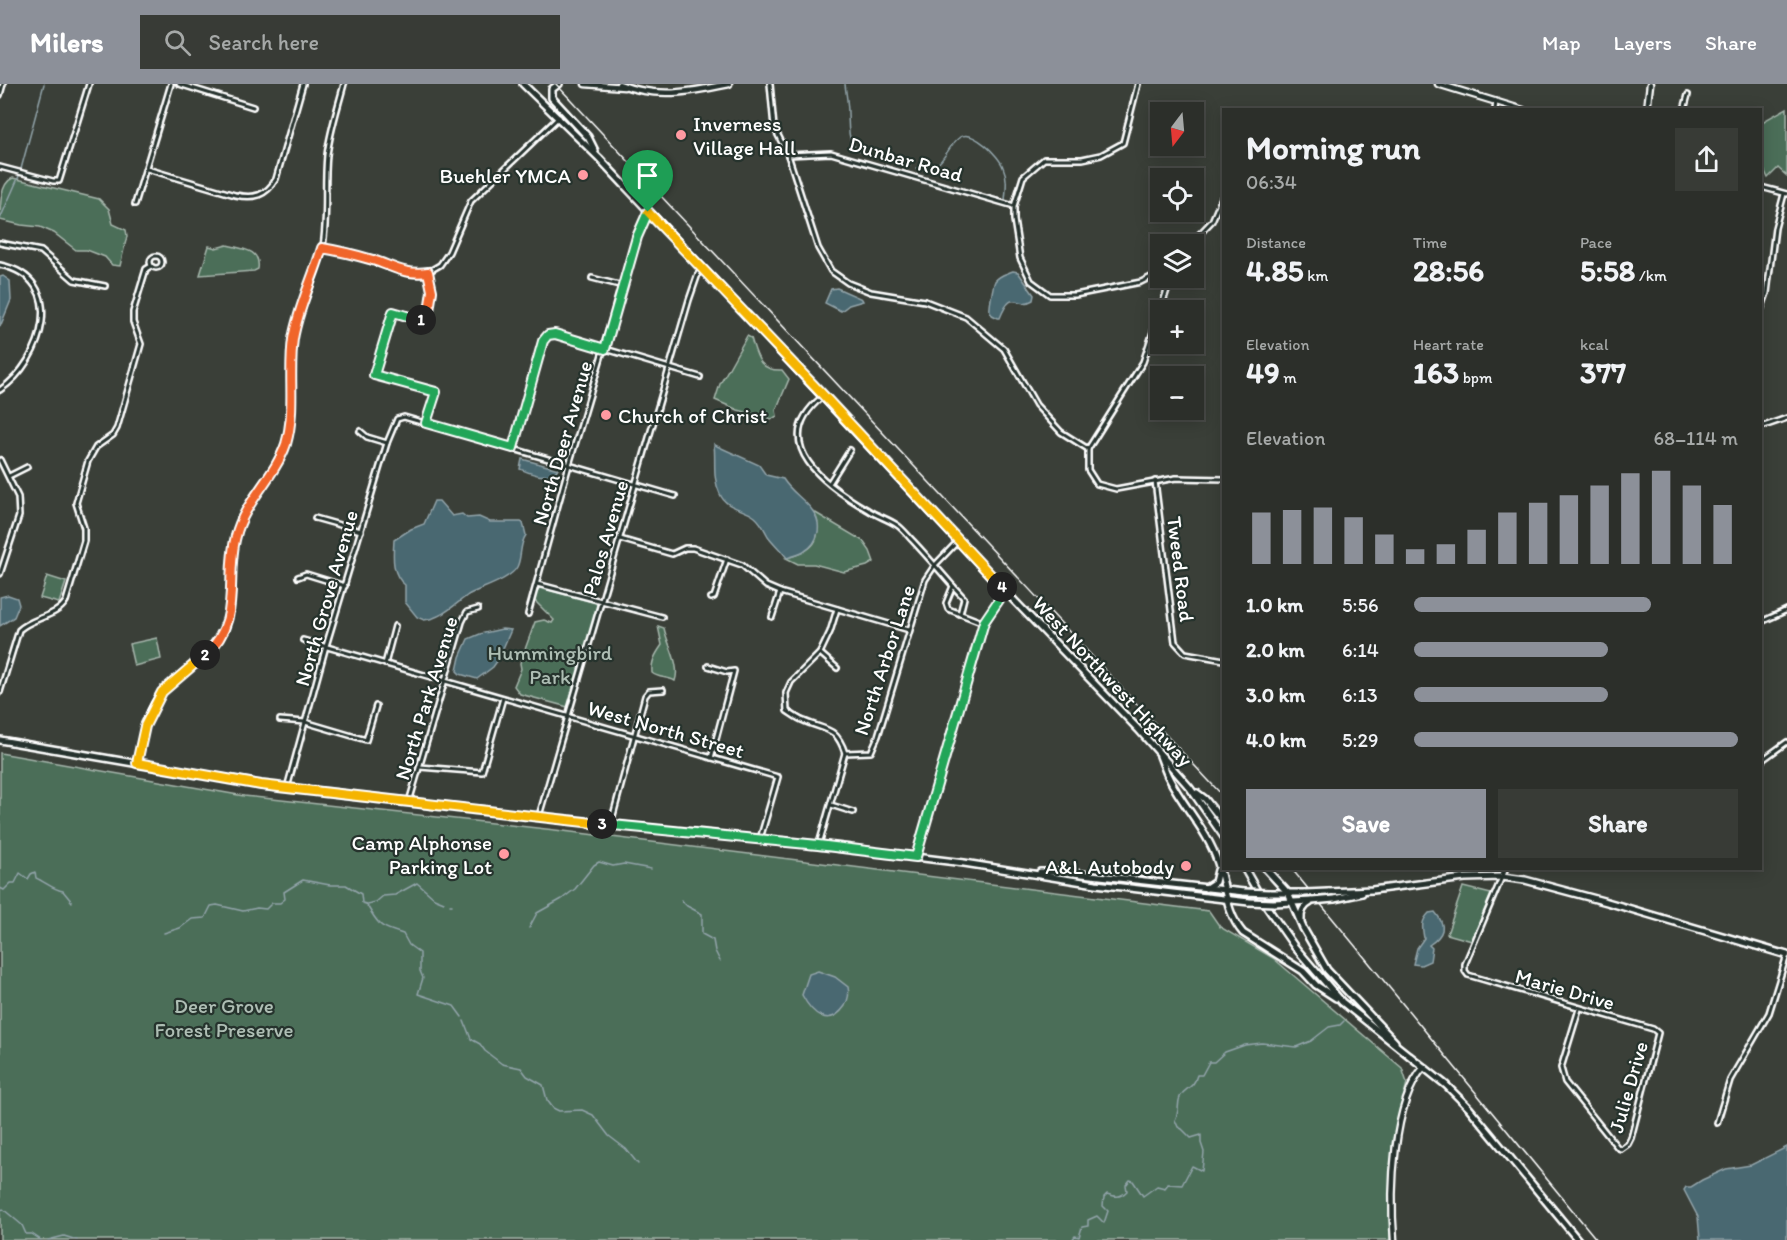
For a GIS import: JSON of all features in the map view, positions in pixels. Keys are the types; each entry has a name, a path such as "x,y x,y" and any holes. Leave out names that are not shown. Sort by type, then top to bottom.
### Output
{"main road":[{"name":"West Northwest Highway","path":"523,84 599,158 1158,752 1190,788 1222,834"},
{"path":"559,84 552,89 552,98 588,136 599,158"},
{"path":"585,84 627,87"},
{"path":"619,84 660,93 685,93 729,84"},
{"path":"684,84 685,93"},
{"path":"1437,84 1517,108"},
{"path":"1647,108 1650,84"},
{"path":"0,740 287,788 611,825 818,845 1227,900 1274,903 1312,901 1372,890 1465,878 1502,877 1525,880 1558,889 1787,955"},
{"path":"1158,752 1169,779 1210,842 1236,925 1243,933 1303,971 1316,985 1342,1002 1424,1067 1469,1108 1578,1240"},
{"path":"1190,788 1205,800 1222,821"},
{"path":"1206,888 1216,879 1219,865"},
{"path":"1245,870 1270,912 1294,946 1342,1002"},
{"path":"1267,870 1288,894 1320,960 1335,979 1409,1056"},
{"path":"1502,877 1504,870"},
{"path":"1027,872 1064,872 1244,892 1288,894 1372,890"},
{"path":"1303,928 1301,913 1306,904 1312,901"},
{"path":"1395,1240 1392,1192 1401,1119 1414,1080 1424,1067"}],"street":[{"path":"0,95 3,84"},
{"path":"0,167 59,181 89,84"},
{"path":"135,204 171,84"},
{"path":"179,84 253,107"},
{"path":"147,169 247,198 261,195 269,190 276,179 303,84"},
{"path":"137,763 145,726 162,692 214,647 224,631 231,609 231,557 238,526 276,466 285,444 291,400 293,342 322,248 326,223 327,155 344,84"},
{"path":"770,84 774,127 788,155 818,248 831,271 848,283 871,292 926,301 966,317 1004,349 1036,405 1061,432 1088,449"},
{"path":"1138,84 1123,143 1101,155 1082,159 1044,159 1023,177 1014,206 1023,267 1031,281 1050,295 1075,295 1141,282 1150,278"},
{"path":"1685,108 1688,95"},
{"path":"1495,108 1496,101"},
{"path":"322,248 350,253 404,272 415,274 428,272 440,265 449,252 471,201 559,117"},
{"name":"Dunbar Road","path":"788,155 831,153 1014,206"},
{"path":"1762,187 1785,194 1775,228 1767,293 1762,307"},
{"path":"1200,234 1212,221 1222,198"},
{"name":"North Deer Avenue","path":"528,615 569,465 637,237 648,212"},
{"path":"0,243 41,251 74,280 105,286"},
{"path":"156,256 161,259 160,267 151,266 149,262 152,257 156,256"},
{"path":"0,265 13,268 30,279 40,294 43,306 41,327 32,354 11,383 0,390"},
{"path":"0,692 20,630 27,622 63,607 66,601 84,541 84,528 76,503 89,458 96,447 112,435 117,428 141,344 133,322 133,312 146,269 151,266"},
{"name":"Palos Avenue","path":"539,817 692,291 702,269"},
{"path":"428,272 432,291 427,324 416,318 393,312 374,375 436,392 426,423 675,496"},
{"path":"592,278 623,286"},
{"path":"1168,288 1143,362 1088,449 1088,470 1097,484 1116,489 1176,478 1222,478"},
{"path":"513,448 543,341 548,335 555,334 700,377"},
{"path":"824,396 806,414 800,429 799,438 804,456 810,466 868,510 898,526 964,598 960,614"},
{"name":"North Grove Avenue","path":"287,788 326,646 387,443 397,419 404,417 426,423"},
{"path":"1762,427 1787,418"},
{"path":"360,431 387,443"},
{"path":"830,482 850,450"},
{"path":"0,460 18,497 19,516 0,574"},
{"path":"9,476 27,467"},
{"name":"Tweed Road","path":"1155,481 1175,642 1185,653 1222,660"},
{"path":"315,519 362,531"},
{"path":"620,539 672,554 685,548 693,548 742,565 766,585 780,592 909,630"},
{"name":"North Arbor Lane","path":"818,845 845,753 871,752 878,736 925,580 935,565 958,541"},
{"path":"711,598 714,597 727,559"},
{"path":"298,577 306,574 345,586"},
{"path":"537,584 662,617"},
{"path":"953,586 946,603 948,609 984,622"},
{"path":"916,857 984,622 1005,591"},
{"path":"772,617 780,592"},
{"name":"North Park Avenue","path":"410,802 462,622 467,612 478,609"},
{"path":"837,609 820,653 791,682 786,693 787,711 803,721 829,729 841,741 845,753"},
{"path":"1762,622 1787,610"},
{"path":"385,664 394,626"},
{"name":"West North Street","path":"303,640 778,777 759,840"},
{"path":"820,653 837,668"},
{"path":"708,666 727,672 734,671 711,758"},
{"path":"611,825 645,696 649,691 663,690"},
{"path":"420,767 482,772 502,698"},
{"path":"279,720 305,722 366,740 376,706"},
{"path":"1762,760 1787,742"},
{"path":"831,806 853,812"},
{"name":"Marie Drive","path":"1502,877 1465,964 1465,971 1473,977 1658,1033"},
{"path":"1716,1123 1730,1080 1769,1013 1787,955"},
{"name":"Julie Drive","path":"1579,1008 1561,1068 1562,1075 1564,1082 1618,1148 1625,1148 1631,1138 1658,1033"}],"green space":[{"path":"1787,108 1787,176 1778,168 1768,178 1762,165 1762,122"},
{"path":"13,178 99,199 109,209 113,224 126,230 127,236 120,266 112,265 105,257 87,250 76,250 54,233 40,227 0,220 3,190"},
{"path":"227,245 249,251 257,257 258,269 200,275 209,246 216,248"},
{"path":"747,336 751,338 760,362 768,368 782,370 789,379 776,410 777,416 772,419 738,410 715,400 720,384"},
{"path":"814,512 863,541 874,562 844,572 814,564 798,564 786,558 803,552 814,543 818,530"},
{"path":"47,576 66,582 59,603 40,598"},
{"name":"Hummingbird Park","path":"541,588 596,603 598,608 568,707 520,694 514,686 535,622 544,620 552,623 554,620 534,600 537,589"},
{"path":"658,626 664,628 673,654 676,668 675,681 652,673 654,659 662,645"},
{"path":"157,638 161,659 134,666 129,644"},
{"name":"Deer Grove Forest Preserve","path":"0,753 244,796 555,830 1209,911 1220,927 1273,958 1402,1068 1407,1083 1392,1143 1390,1240 0,1240"},
{"path":"1463,887 1491,894 1472,941 1447,934"}],"water":[{"path":"1013,271 1018,272 1034,295 1033,300 1008,303 998,318 990,312 994,283 999,277"},
{"path":"3,276 10,281 11,300 0,327 0,277"},
{"path":"837,288 863,301 849,305 841,311 825,303 831,289"},
{"path":"714,444 759,465 766,475 783,479 808,506 818,521 818,532 810,547 801,554 787,558 755,517 726,503 716,482"},
{"path":"522,459 558,469 549,475 534,474 520,469"},
{"path":"434,501 439,501 452,516 462,514 467,518 479,517 490,522 521,522 526,535 522,543 519,563 514,571 468,595 442,614 424,620 417,617 405,602 405,585 400,581 395,570 394,540 424,524"},
{"path":"8,595 17,598 19,605 14,617 0,626 0,597"},
{"path":"502,629 511,630 493,667 477,679 457,671 468,639"},
{"path":"1435,912 1441,922 1442,930 1438,938 1429,945 1432,948 1430,961 1421,965 1413,964 1417,948 1424,938 1423,922 1429,913"},
{"path":"818,971 835,977 848,987 845,1006 833,1017 827,1018 816,1013 802,995 809,974"},
{"path":"1787,1147 1787,1240 1700,1240 1698,1217 1684,1190 1686,1187 1691,1187 1726,1169 1751,1165"}],"waterway":[{"path":"21,169 44,84"},
{"path":"845,84 850,140 857,149 870,155"},
{"path":"916,168 925,169 938,164 960,137 972,137 985,145 1001,162 1006,179 1005,200"},
{"path":"877,157 881,158"},
{"path":"887,160 910,166"},
{"path":"0,219 19,176"},
{"path":"529,928 537,913 575,889 599,862 613,866 624,864 651,869"},
{"path":"0,888 4,890 11,883 15,883 20,873 28,879 35,872 36,878 63,891 72,902"},
{"path":"164,933 180,928 192,919 205,918 211,906 217,905 243,911 266,909 272,903 280,903 285,899 284,892 303,880 330,885 346,885 361,894 362,903 366,904 380,924 403,934 409,945 420,953 420,971 423,978 418,994 454,1006 462,1017"},
{"path":"367,904 376,902 383,896 395,895 417,883 434,898 444,902"},
{"path":"681,900 702,914 702,934 713,940 720,961"},
{"path":"464,1021 471,1039 480,1044 485,1051 502,1064 521,1068 527,1076 543,1085 547,1100 553,1108 559,1111 582,1110 593,1115 609,1136 626,1149 638,1164"},
{"path":"1072,1240 1075,1236 1079,1237 1082,1227 1088,1226 1088,1220 1097,1216 1104,1223 1108,1211 1103,1206 1104,1197 1107,1194 1122,1195 1127,1191 1126,1185 1130,1180 1143,1196 1157,1186 1165,1188 1168,1184 1182,1185 1192,1166 1202,1171 1204,1152 1201,1135 1191,1138 1178,1127 1175,1120 1180,1097 1194,1083 1197,1075 1202,1075 1209,1062 1214,1062 1225,1052 1245,1045 1262,1043 1296,1047 1311,1041 1329,1027 1340,1025 1344,1021"},
{"path":"0,1211 3,1209 22,1225 26,1234 32,1234 41,1240"},
{"path":"48,1240 64,1236 77,1240"}],"railway":[{"path":"556,84 1222,795"},
{"path":"1293,870 1597,1240"}],"place":[{"name":"Inverness Village Hall","path":"681,135"},
{"name":"Buehler YMCA","path":"583,175"},
{"name":"Church of Christ","path":"606,415"},
{"name":"Camp Alphonse Parking Lot","path":"504,854"},
{"name":"A&L Autobody","path":"1186,866"}],"route":[{"path":"648,212 824,396 1005,591 984,622 916,857 261,785 137,763 145,726 162,692 214,647 224,631 231,609 231,557 238,526 276,466 285,444 291,400 293,342 322,248 350,253 404,272 415,274 428,272 432,291 427,324 416,318 393,312 374,375 436,392 426,423 513,448 543,341 548,335 555,334 605,349 637,237 648,212"}]}
